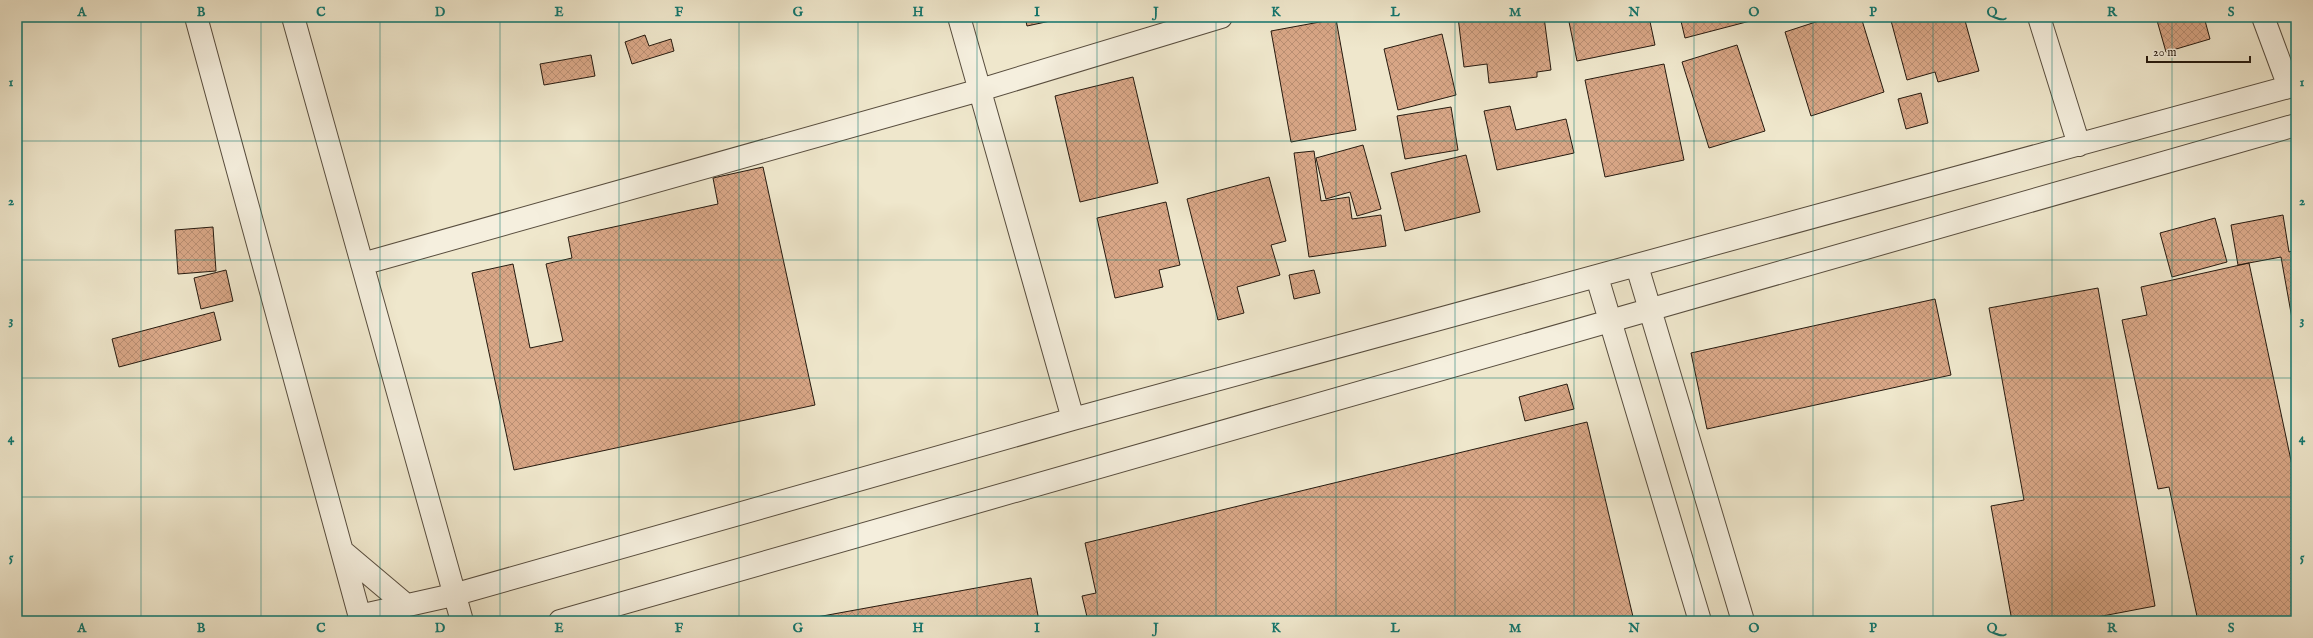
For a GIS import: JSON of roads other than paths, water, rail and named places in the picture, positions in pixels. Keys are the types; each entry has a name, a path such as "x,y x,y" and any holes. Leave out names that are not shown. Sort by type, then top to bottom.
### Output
{"street":[{"path":"196,17 360,618 406,605 453,595 1073,420 2293,86 2264,17"},
{"path":"293,17 453,595 462,621"},
{"path":"959,17 1073,420"},
{"path":"362,264 980,90 1221,17"},
{"path":"2039,17 2079,144"},
{"path":"560,621 2296,125"},
{"path":"1636,266 1743,621"},
{"path":"1597,277 1700,621"},
{"path":"342,551 406,605"}]}
